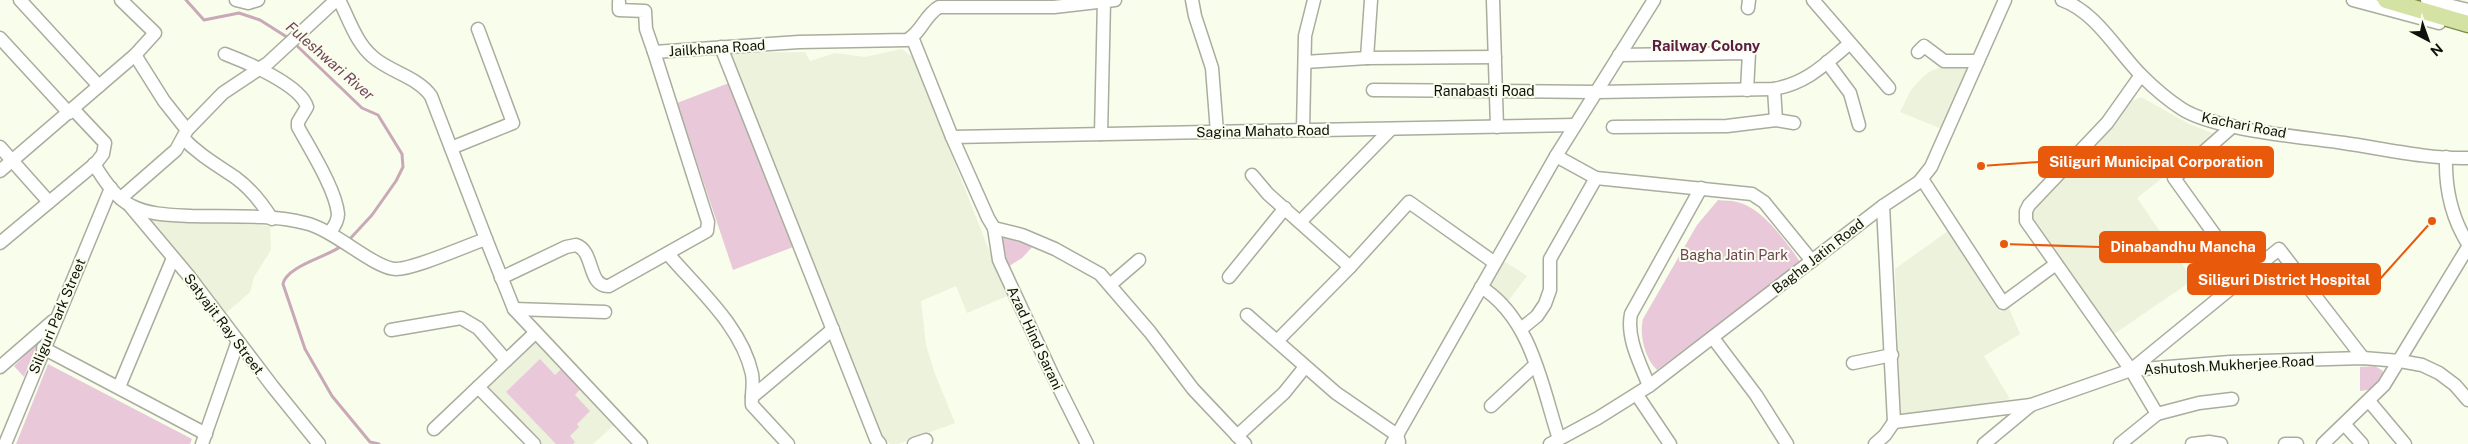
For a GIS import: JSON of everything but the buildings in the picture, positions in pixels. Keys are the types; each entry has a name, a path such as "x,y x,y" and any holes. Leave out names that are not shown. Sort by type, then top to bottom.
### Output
{"main road":[{"path":"2386,0 2440,14 2468,24"},
{"path":"2440,14 2468,18"}],"street":[{"path":"20,0 99,86"},
{"path":"0,172 135,55 155,32 121,0"},
{"path":"236,0 248,3 258,0"},
{"path":"486,239 397,269 389,269 334,234 305,223 272,219 175,215 145,211 125,201 176,150 185,134 223,93 258,70 338,0 360,42 372,56 428,92 451,148 486,239 500,278 514,309 641,444"},
{"path":"1192,0 1195,16 1212,68 1217,132"},
{"path":"1304,130 1305,36 1314,0"},
{"path":"1367,58 1371,0"},
{"path":"1494,0 1497,127"},
{"path":"1247,315 1336,393 1396,441 1556,156 1654,0"},
{"path":"1812,0 1889,88"},
{"name":"Bagha Jatin Road","path":"1554,443 1637,395 1883,206 1922,179 1931,167 2005,0"},
{"name":"Kachari Road","path":"2062,0 2078,9 2096,24 2141,74 2182,110 2197,116 2233,126 2446,157 2468,158"},
{"path":"2353,0 2468,31"},
{"path":"2428,0 2468,10"},
{"path":"912,37 927,16 939,7 1110,1 1101,134"},
{"path":"620,2 619,10 644,12 646,29 654,52"},
{"path":"451,148 513,123 478,29"},
{"name":"Jailkhana Road","path":"500,278 566,247 576,245 586,253 597,282 604,287 610,286 704,234 708,222 654,52 721,47 901,40 912,37"},
{"name":"Azad Hind Sarani","path":"912,37 952,137 994,228 999,260 1052,374 1088,444"},
{"path":"0,38 105,143 103,154 94,164 0,243"},
{"name":"Ranabasti Road","path":"1373,90 1596,92 1774,89 1801,82 1849,44"},
{"path":"1918,52 1924,46 1944,61 1978,61"},
{"path":"721,47 876,439 880,444"},
{"path":"1619,55 1749,53 1747,90"},
{"path":"225,54 278,78 295,90 305,101 307,106 298,127 319,165 337,208 338,219 334,234"},
{"path":"135,55 196,152 237,178 252,192 272,219"},
{"path":"1305,62 1367,58 1495,56"},
{"path":"1827,62 1850,93 1859,126"},
{"path":"2141,74 2107,124 2026,211 2026,222 2131,370 2157,414"},
{"path":"1774,89 1776,120"},
{"path":"1614,127 1727,126 1776,120 1794,123"},
{"name":"Sagina Mahato Road","path":"952,137 1575,125"},
{"path":"2233,126 2174,178 2245,277"},
{"path":"1300,222 1390,129"},
{"path":"0,147 49,202"},
{"path":"1556,156 1596,178 1742,191 1758,197 1812,261"},
{"path":"2323,444 2384,386 2468,246 2458,229 2452,212 2445,182 2446,157"},
{"name":"Satyajit Ray Street","path":"94,164 111,188 125,201 173,258 319,444"},
{"path":"1252,175 1350,267"},
{"path":"1521,329 1537,316 1545,304 1550,290 1550,259 1596,178"},
{"path":"1922,179 2003,303 2056,264"},
{"name":"Siliguri Park Street","path":"5,444 43,348 111,188"},
{"path":"1649,386 1634,347 1631,314 1700,188"},
{"path":"1277,341 1350,267 1409,202 1495,263"},
{"path":"1876,444 1894,422 1883,206"},
{"path":"1229,277 1285,208"},
{"path":"994,228 1022,235 1071,257 1092,268 1111,284 1193,389 1241,440 1284,393 1305,366"},
{"path":"2131,370 2279,249 2363,358"},
{"path":"669,255 728,324 740,341 752,374 752,397 755,410 782,442"},
{"path":"119,386 173,258"},
{"path":"1111,284 1139,260"},
{"path":"1481,287 1497,300 1521,329 1535,365 1554,443"},
{"path":"514,309 605,312"},
{"path":"0,367 56,318"},
{"path":"391,330 461,318 478,328 506,360"},
{"path":"752,397 833,329"},
{"path":"434,429 535,333"},
{"path":"1713,338 1756,395 1787,444"},
{"path":"43,348 119,386 204,439 238,341"},
{"path":"1853,363 1892,355"},
{"name":"Ashutosh Mukherjee Road","path":"1894,422 2031,405 2131,370 2230,362 2363,358 2400,361 2422,365 2439,373 2455,385 2468,400"},
{"path":"1492,406 1535,365"},
{"path":"478,387 534,444"},
{"path":"1637,395 1670,444"},
{"path":"2120,444 2157,414 2199,403 2232,399"},
{"path":"2369,401 2405,444"},
{"path":"1984,444 2031,405"},
{"path":"2345,425 2362,444"},
{"path":"2192,444 2209,442 2221,444"},
{"path":"2285,444 2297,444"}],"shaded area":[{"path":"901,49 913,57 1007,296 967,313 956,286 921,301 926,345 935,374 955,423 898,444 890,444 881,435 729,53 805,52 810,61 835,53 865,57"},
{"path":"1948,64 1970,65 1942,129 1900,112 1911,90 1922,78 1929,72"},
{"path":"2141,97 2189,124 2217,135 2137,198 2193,280 2111,336 2031,218 2030,212 2107,133 2121,115 2124,104"},
{"path":"148,217 270,226 271,250 254,277 250,292 225,314"},
{"path":"1948,231 2001,312 2009,308 2020,334 1984,356 2010,399 1901,417 1895,269"},
{"path":"1502,260 1527,276 1505,305 1486,286"},
{"path":"533,337 615,424 593,444 538,444 483,385"}],"green space":[{"path":"729,83 793,247 733,270 677,103"},
{"name":"Bagha Jatin Park","path":"1718,200 1737,202 1747,205 1756,211 1773,227 1801,263 1657,370 1649,360 1644,346 1643,319 1697,225"},
{"path":"1001,235 1035,244 1022,258 1006,268"},
{"path":"38,342 24,377 14,366"},
{"path":"540,359 555,375 562,368 581,388 575,395 590,411 577,424 579,427 570,436 575,442 573,444 556,444 506,392"},
{"path":"48,364 192,439 190,444 16,444"},
{"path":"2375,366 2383,371 2382,379 2374,389 2360,391 2360,367"}],"waterway":[{"name":"Fuleshwari River","path":"186,0 204,20 239,13 260,20 290,39"},
{"name":"Fuleshwari River","path":"294,43 362,108 378,115 402,154 403,167 396,181 372,215 348,241"},
{"name":"Fuleshwari River","path":"343,245 299,267 286,278 283,284 305,349 332,396 370,442 379,444"}],"place":[{"name":"Siliguri Municipal Corporation","path":"1981,166"},
{"name":"Siliguri District Hospital","path":"2432,221"},
{"name":"Dinabandhu Mancha","path":"2004,244"}],"district":[{"name":"Railway Colony","path":"1706,46"}]}
